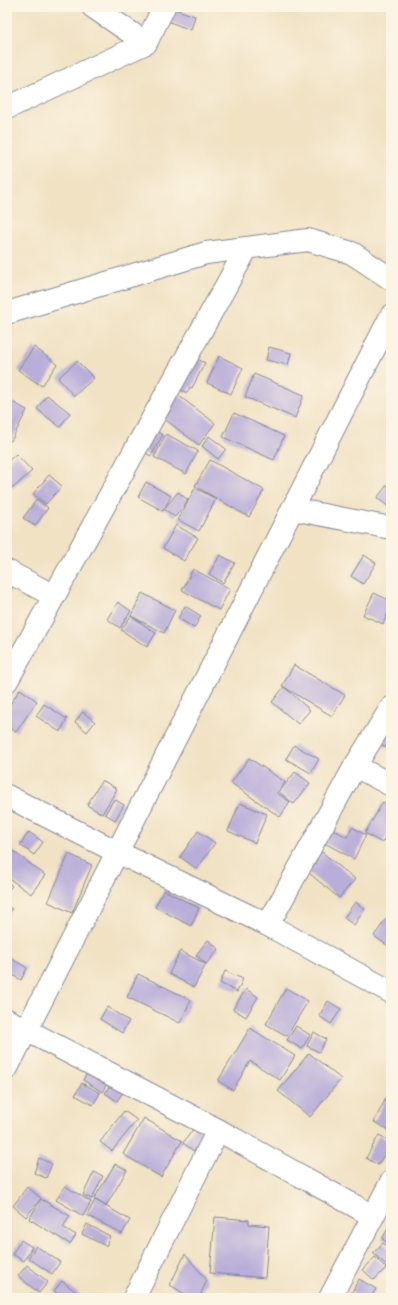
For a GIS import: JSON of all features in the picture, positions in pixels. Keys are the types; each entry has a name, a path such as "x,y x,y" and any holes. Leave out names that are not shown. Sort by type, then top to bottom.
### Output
{"street":[{"path":"93,7 146,43"},
{"path":"7,108 146,43 164,7"},
{"path":"7,313 206,253 308,240 352,254 391,277 391,279"},
{"path":"7,681 247,248"},
{"path":"7,1068 391,316"},
{"path":"292,509 391,528"},
{"path":"7,571 54,596"},
{"path":"268,925 355,766 391,708"},
{"path":"355,766 391,785"},
{"path":"7,796 117,852 268,925 391,992"},
{"path":"7,1020 27,1029 218,1130 373,1216"},
{"path":"134,1298 218,1130"},
{"path":"330,1298 391,1182"}],"building":[{"path":"172,8 195,16 191,30 167,21"},
{"path":"34,347 57,364 42,386 18,370"},
{"path":"269,347 291,353 288,365 266,360"},
{"path":"186,353 205,363 192,388 190,387 187,393 170,384"},
{"path":"219,356 243,368 231,394 207,383"},
{"path":"77,361 94,378 74,396 58,378"},
{"path":"254,374 304,395 295,418 245,397"},
{"path":"171,390 215,423 199,445 155,412"},
{"path":"47,395 70,413 60,427 37,409"},
{"path":"7,399 27,410 11,441 7,439"},
{"path":"234,413 284,436 274,460 223,437"},
{"path":"149,427 163,435 151,456 137,448"},
{"path":"166,434 198,451 186,474 154,457"},
{"path":"209,436 226,449 218,459 202,446"},
{"path":"16,454 32,471 13,488 7,482 7,462"},
{"path":"210,460 264,490 249,517 195,486"},
{"path":"49,475 62,486 46,504 33,494"},
{"path":"146,482 171,496 163,511 138,497"},
{"path":"387,485 391,489 391,504 389,507 377,498"},
{"path":"195,488 216,499 199,531 178,520"},
{"path":"178,492 188,500 175,517 164,509"},
{"path":"37,499 48,508 35,526 23,518"},
{"path":"176,525 198,538 184,561 163,548"},
{"path":"220,555 235,563 223,583 209,574"},
{"path":"364,555 376,563 363,584 351,576"},
{"path":"193,569 230,589 219,610 182,590"},
{"path":"7,573 16,577 10,592 7,591"},
{"path":"142,593 175,610 164,633 131,616"},
{"path":"374,593 391,601 391,606 383,624 363,615"},
{"path":"118,602 131,611 120,628 107,619"},
{"path":"185,606 201,616 194,628 178,618"},
{"path":"131,616 156,633 147,647 121,630"},
{"path":"294,665 345,695 332,716 282,686"},
{"path":"284,687 310,710 298,724 272,702"},
{"path":"20,689 37,701 16,732 7,726 7,709"},
{"path":"44,704 67,719 60,732 36,716"},
{"path":"83,712 95,722 87,732 75,722"},
{"path":"391,719 391,750 369,737"},
{"path":"294,745 319,759 311,773 286,759"},
{"path":"249,758 285,782 277,793 290,802 280,817 231,783"},
{"path":"295,772 310,783 294,804 279,792"},
{"path":"102,780 117,789 102,814 87,805"},
{"path":"114,799 124,805 115,820 105,814"},
{"path":"383,802 391,807 391,828 382,843 365,833"},
{"path":"240,803 267,814 255,843 228,831"},
{"path":"326,826 347,837 352,827 366,835 354,859 319,840"},
{"path":"198,831 215,843 197,869 180,857"},
{"path":"29,832 43,842 34,855 20,845"},
{"path":"9,848 45,875 31,894 7,877 7,851"},
{"path":"318,849 355,879 339,898 303,868"},
{"path":"69,854 92,865 72,913 48,902"},
{"path":"7,881 12,886 7,891"},
{"path":"164,890 199,908 191,926 155,907"},
{"path":"355,902 365,909 354,925 344,918"},
{"path":"7,906 12,909 7,918"},
{"path":"386,919 391,923 391,948 374,936"},
{"path":"208,940 219,949 206,964 196,955"},
{"path":"180,951 206,964 194,987 169,974"},
{"path":"9,957 27,968 21,980 7,972 7,961"},
{"path":"225,971 243,979 237,992 220,983"},
{"path":"138,974 191,1000 180,1023 127,997"},
{"path":"286,988 308,1001 287,1036 266,1024"},
{"path":"246,989 258,997 246,1017 233,1009"},
{"path":"328,1001 341,1009 331,1024 319,1016"},
{"path":"107,1007 129,1021 122,1033 100,1019"},
{"path":"296,1026 310,1035 302,1049 287,1040"},
{"path":"250,1028 295,1056 280,1080 250,1061 233,1090 218,1081"},
{"path":"314,1032 326,1039 319,1052 307,1046"},
{"path":"309,1053 341,1079 310,1117 278,1091"},
{"path":"90,1068 109,1080 102,1092 83,1080"},
{"path":"114,1079 126,1088 117,1101 105,1093"},
{"path":"82,1083 100,1093 93,1105 75,1095"},
{"path":"387,1096 391,1098 391,1131 374,1122"},
{"path":"124,1111 137,1120 112,1151 100,1142"},
{"path":"144,1118 182,1141 161,1177 123,1154"},
{"path":"197,1124 208,1132 194,1151 183,1143"},
{"path":"379,1135 391,1142 391,1144 378,1165 366,1158"},
{"path":"39,1158 52,1164 46,1178 34,1173"},
{"path":"115,1164 127,1170 106,1206 94,1199"},
{"path":"94,1172 103,1176 92,1199 83,1195"},
{"path":"65,1186 91,1202 83,1216 56,1200"},
{"path":"27,1187 41,1198 26,1217 13,1206"},
{"path":"41,1199 70,1216 63,1227 76,1235 70,1244 29,1219"},
{"path":"95,1200 130,1220 122,1234 87,1215"},
{"path":"215,1217 249,1220 249,1224 269,1226 265,1278 210,1273"},
{"path":"391,1223 391,1244 382,1239"},
{"path":"87,1224 110,1236 106,1246 82,1234"},
{"path":"21,1240 32,1247 24,1261 12,1254"},
{"path":"383,1243 391,1250 391,1269 373,1253"},
{"path":"36,1246 60,1262 52,1274 28,1258"},
{"path":"185,1254 207,1280 199,1298 191,1298 170,1285"},
{"path":"375,1257 386,1268 374,1280 363,1270"},
{"path":"27,1265 48,1282 39,1293 18,1276"},
{"path":"359,1279 376,1289 370,1298 363,1298 352,1292"},
{"path":"62,1281 84,1298 63,1298 54,1291"},
{"path":"31,1293 39,1298 28,1298"}]}
